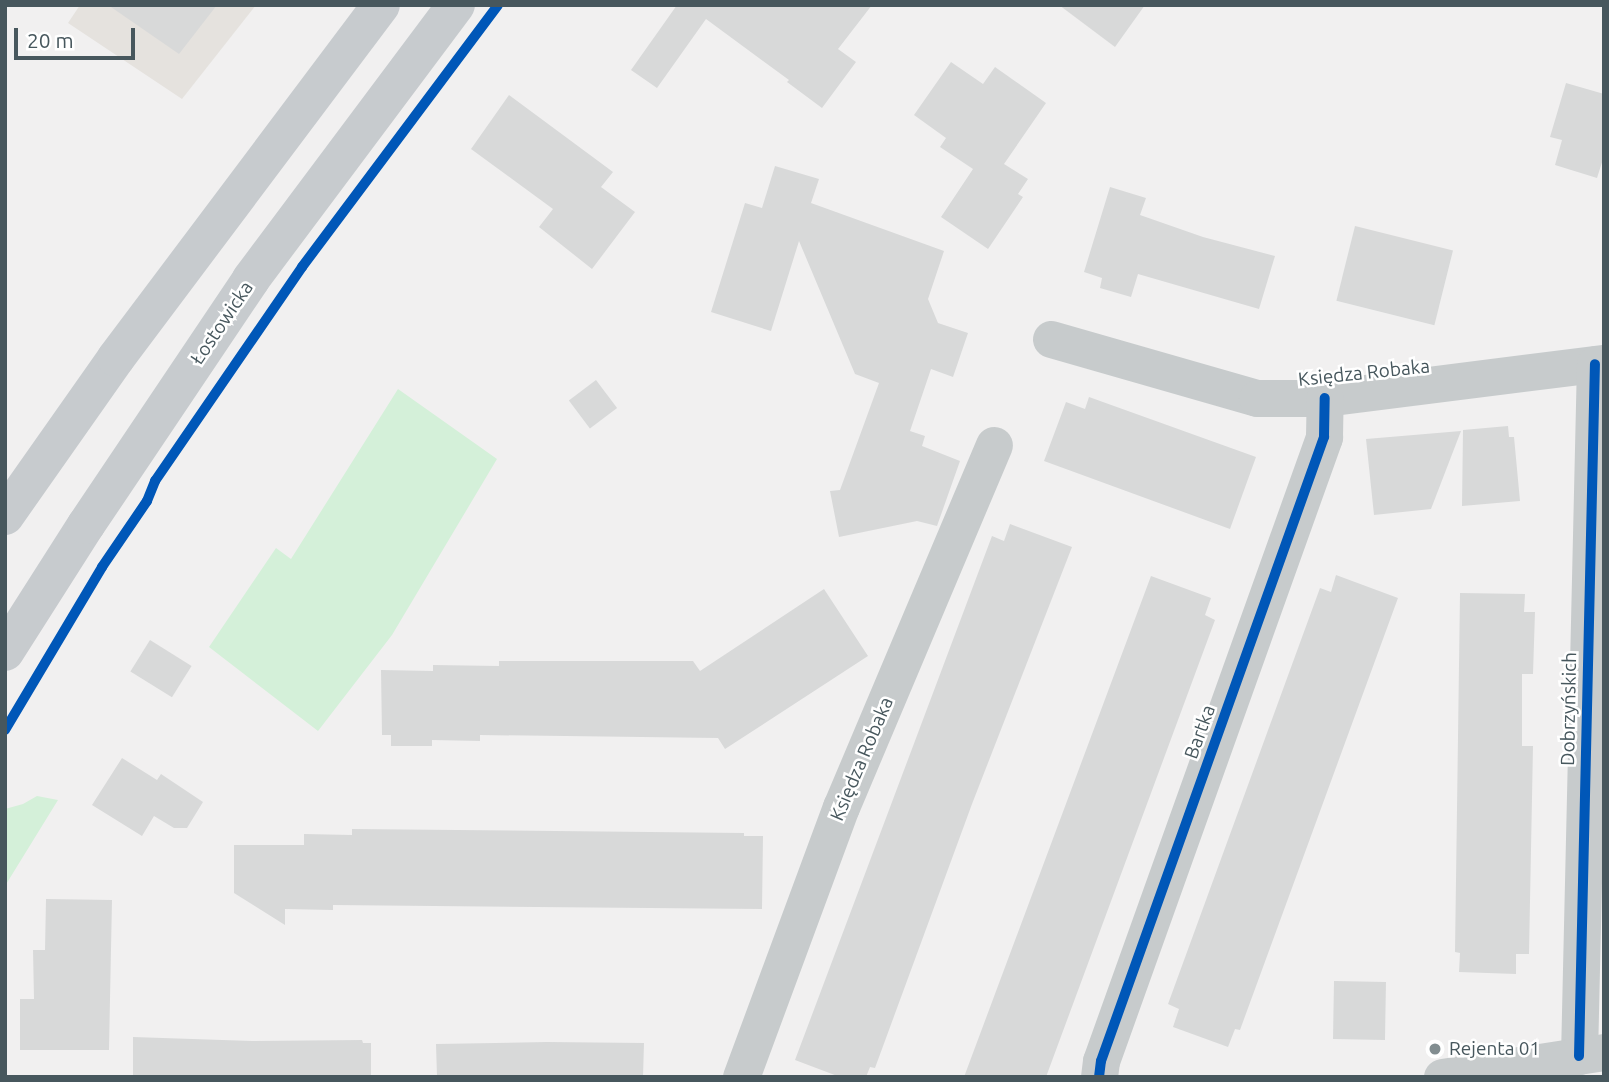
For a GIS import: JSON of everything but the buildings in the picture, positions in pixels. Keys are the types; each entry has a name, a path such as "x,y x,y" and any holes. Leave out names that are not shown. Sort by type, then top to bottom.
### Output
{"main road":[{"path":"5,516 116,358 381,5"},
{"name":"Łostowicka","path":"5,652 86,525 251,279 456,5"}],"street":[{"name":"Księdza Robaka","path":"1051,339 1257,398 1325,398 1600,363"},
{"name":"Dobrzyńskich","path":"1591,1054 1600,363"},
{"name":"Bartka","path":"1099,1077 1101,1061 1324,437 1325,398"},
{"name":"Księdza Robaka","path":"741,1077 841,807 994,445"},
{"path":"1442,1077 1591,1054"}],"shaded area":[{"path":"80,5 256,5 182,99 68,23"}],"green space":[{"path":"398,389 497,459 392,635 318,731 209,647 276,548 291,559"},
{"path":"37,796 58,800 5,886 5,809 23,804"}],"cycle path":[{"path":"5,730 102,567 147,501 155,481 302,267 498,5"},
{"path":"1579,1056 1595,364"},
{"path":"1099,1077 1101,1061 1324,437 1325,398"}],"place":[{"name":"Rejenta 01","path":"1435,1049"}]}
